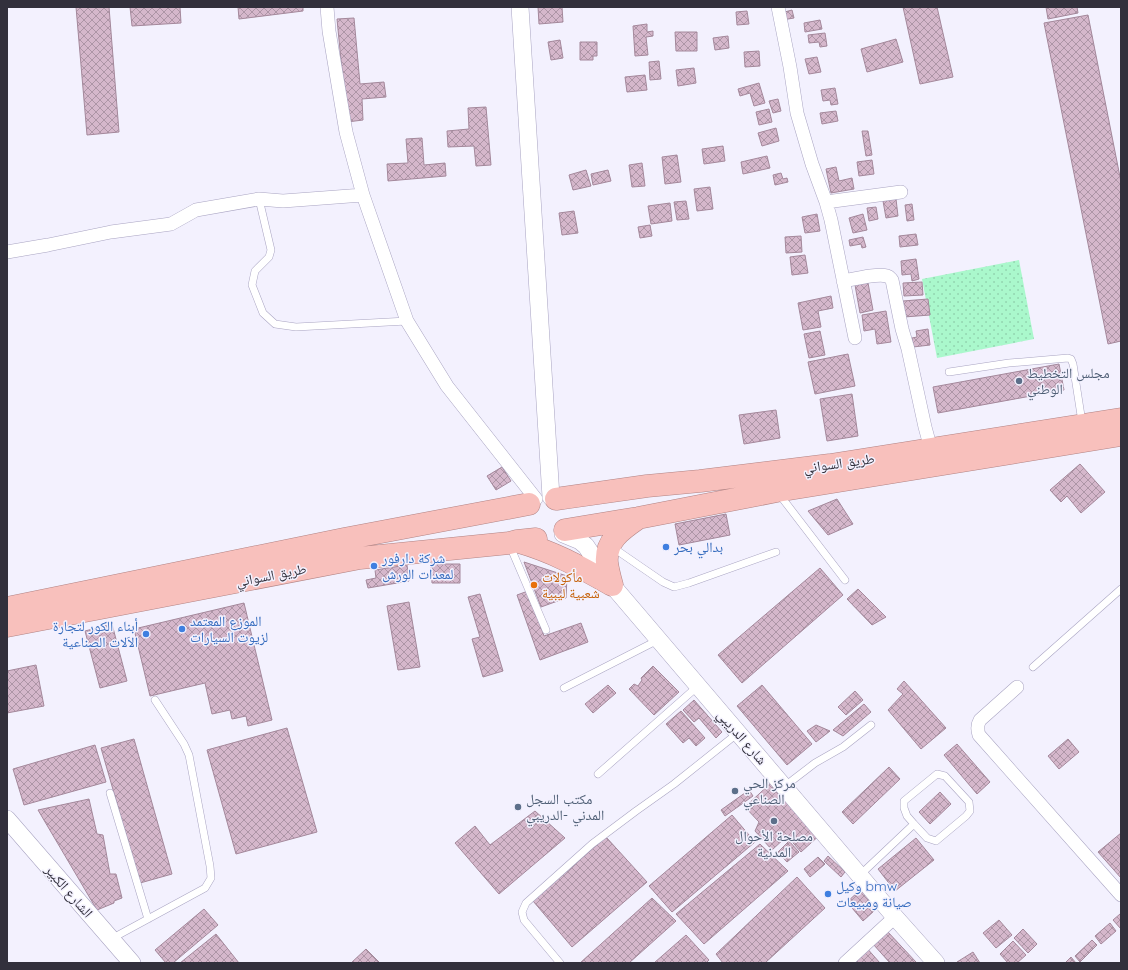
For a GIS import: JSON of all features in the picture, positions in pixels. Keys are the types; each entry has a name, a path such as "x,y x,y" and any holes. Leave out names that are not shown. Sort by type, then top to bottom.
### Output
{"highway":[{"name":"طريق السواني","path":"7,608 360,535 543,500 647,486 700,482 830,465 1121,419"},
{"name":"طريق السواني","path":"7,626 360,558 521,541 550,541 557,538 564,532 777,491 1121,435"},
{"path":"564,532 568,520 567,510 560,502 543,500 524,513 524,524 528,533 521,541 552,552 612,585"},
{"path":"612,585 607,564 607,554 610,545 614,537 621,530 638,518"}],"street":[{"path":"327,7 329,31 346,132 363,195 407,321 447,386 543,500"},
{"path":"520,7 543,500"},
{"path":"778,7 790,67 797,113 831,220 856,338"},
{"path":"826,202 901,192"},
{"path":"7,252 111,232 171,224 196,210 259,199 283,201 363,195"},
{"path":"844,281 882,275 889,277 892,280 902,329 931,449"},
{"name":"شارع الدريبي","path":"564,532 586,546 612,585 936,963"},
{"path":"1018,687 980,720 977,726 979,735 1121,895"},
{"name":"الشارع الكبير","path":"7,819 132,963"},
{"path":"845,963 895,917"}],"lane":[{"path":"259,199 271,250 270,257 255,271 252,285 263,313 275,324 296,327 407,321"},
{"path":"949,372 1009,363 1071,359 1082,424"},
{"path":"777,491 845,580"},
{"path":"521,541 546,630"},
{"path":"610,545 663,582 674,587 776,552"},
{"path":"1032,667 1121,589"},
{"path":"564,688 659,640"},
{"path":"598,774 698,686"},
{"path":"111,939 204,888 211,878 189,755 184,744 155,700"},
{"path":"785,786 816,763 843,747 871,725"},
{"path":"560,963 524,920 522,912 526,903 592,844 674,784 738,733"},
{"path":"937,774 945,776 969,802 970,811 966,816 936,841 927,838 914,824 907,816 904,808 904,801 937,774"},
{"path":"110,793 148,919"},
{"path":"860,875 914,824"}],"green space":[{"path":"1019,260 1034,339 937,358 922,279"}],"building":[{"path":"76,7 109,7 119,132 87,135"},
{"path":"130,7 180,7 181,23 132,26"},
{"path":"238,7 303,7 303,11 239,19"},
{"path":"538,7 562,7 563,22 539,24"},
{"path":"903,7 937,7 953,77 920,84"},
{"path":"1046,7 1077,7 1078,13 1048,19"},
{"path":"792,10 794,18 782,20 781,13"},
{"path":"747,11 749,24 737,25 736,12"},
{"path":"1088,15 1121,182 1121,341 1108,344 1044,23"},
{"path":"354,18 360,84 384,82 386,97 362,99 363,120 347,122 337,19"},
{"path":"820,20 822,29 805,32 804,23"},
{"path":"647,24 647,32 653,31 653,36 646,37 648,55 635,56 633,26"},
{"path":"675,32 697,32 697,51 676,51"},
{"path":"825,33 827,46 820,47 819,42 809,43 808,35"},
{"path":"728,36 729,48 715,50 713,38"},
{"path":"896,39 903,62 867,72 861,49"},
{"path":"560,40 563,58 551,60 548,42"},
{"path":"580,42 597,42 597,56 593,56 593,60 580,60"},
{"path":"759,51 760,66 745,67 744,52"},
{"path":"817,57 821,72 809,74 805,59"},
{"path":"659,61 661,79 650,80 649,62"},
{"path":"694,68 696,83 678,86 676,70"},
{"path":"645,75 647,90 627,92 625,77"},
{"path":"759,83 765,103 754,106 750,93 740,96 738,89"},
{"path":"835,88 838,104 831,105 830,100 823,101 821,90"},
{"path":"778,99 781,111 773,113 769,101"},
{"path":"486,107 491,165 476,166 474,146 448,147 447,131 469,129 468,108"},
{"path":"769,109 772,122 759,125 756,112"},
{"path":"836,111 838,121 822,124 820,113"},
{"path":"776,128 779,141 762,146 758,133"},
{"path":"862,131 868,131 872,155 866,156"},
{"path":"422,138 424,165 445,163 446,176 388,181 387,164 408,163 406,139"},
{"path":"723,146 725,161 704,164 702,149"},
{"path":"677,155 681,182 665,184 662,157"},
{"path":"767,156 770,168 743,174 741,162"},
{"path":"872,160 874,174 859,176 857,162"},
{"path":"642,163 645,186 632,187 629,165"},
{"path":"836,167 839,181 852,178 854,189 831,193 826,169"},
{"path":"586,170 591,186 573,190 569,175"},
{"path":"608,170 611,181 593,185 591,174"},
{"path":"781,173 783,179 787,178 788,182 775,185 773,175"},
{"path":"710,187 713,209 697,211 694,189"},
{"path":"896,199 898,216 886,218 883,201"},
{"path":"686,201 689,219 677,220 674,202"},
{"path":"670,203 672,221 651,224 648,206"},
{"path":"912,204 914,220 907,221 905,205"},
{"path":"876,207 878,219 869,221 867,208"},
{"path":"574,211 578,233 562,235 559,213"},
{"path":"817,214 820,231 805,233 802,217"},
{"path":"863,214 867,230 853,233 849,218"},
{"path":"650,225 652,236 640,238 638,227"},
{"path":"916,234 918,245 900,247 899,236"},
{"path":"801,236 802,252 786,253 785,237"},
{"path":"863,237 866,247 862,248 861,244 850,246 849,240"},
{"path":"805,255 808,273 792,275 790,257"},
{"path":"916,259 919,279 912,281 911,274 902,275 901,261"},
{"path":"922,282 923,295 904,296 903,283"},
{"path":"868,283 873,310 860,313 855,285"},
{"path":"831,296 833,308 818,311 821,327 803,330 798,303"},
{"path":"928,299 930,315 904,317 903,301"},
{"path":"886,311 891,342 877,344 875,329 864,331 862,315"},
{"path":"928,329 930,345 913,347 912,338 917,337 916,331"},
{"path":"820,331 825,355 809,358 804,334"},
{"path":"848,354 855,386 815,394 808,362"},
{"path":"1059,364 1064,390 938,413 933,387"},
{"path":"852,394 858,436 827,441 820,399"},
{"path":"776,410 780,438 744,444 739,415"},
{"path":"1080,464 1105,492 1081,513 1067,496 1061,502 1050,490"},
{"path":"502,467 511,481 496,490 487,476"},
{"path":"837,499 853,524 828,535 808,511"},
{"path":"726,514 730,535 679,545 675,524"},
{"path":"524,562 567,576 566,598 541,607"},
{"path":"431,564 460,564 460,583 432,583"},
{"path":"407,565 409,581 368,588 366,580 376,578 375,570"},
{"path":"820,568 843,595 742,683 718,655"},
{"path":"858,589 886,617 872,625 847,599"},
{"path":"528,591 544,636 581,623 588,642 540,660 517,595"},
{"path":"480,594 503,671 483,677 472,639 480,637 468,597"},
{"path":"409,602 420,667 398,670 387,606"},
{"path":"244,603 272,720 248,726 246,716 232,719 230,710 212,714 205,683 150,696 134,629"},
{"path":"112,624 127,681 100,688 85,631"},
{"path":"36,665 44,706 7,713 7,671"},
{"path":"653,666 679,692 654,715 629,689 634,684 638,686 642,680 641,678"},
{"path":"904,681 946,728 921,749 888,710 903,694 897,689"},
{"path":"608,685 616,693 593,713 585,704"},
{"path":"762,685 812,744 787,765 737,706"},
{"path":"855,691 863,700 846,715 838,707"},
{"path":"694,700 722,732 716,738 699,718 694,722 683,710"},
{"path":"864,704 871,712 843,736 833,730"},
{"path":"681,711 705,738 696,746 689,738 683,743 666,724"},
{"path":"816,725 830,731 816,742 807,731"},
{"path":"287,728 317,832 236,854 207,750"},
{"path":"134,739 172,874 140,883 101,748"},
{"path":"1068,739 1079,752 1059,769 1048,756"},
{"path":"957,744 990,782 977,794 944,755"},
{"path":"95,745 106,782 24,805 13,769"},
{"path":"889,767 900,779 853,824 842,812"},
{"path":"774,780 822,833 801,852 787,836 772,850 755,831 759,822 745,807"},
{"path":"749,790 753,796 725,816 721,810"},
{"path":"940,792 951,804 930,824 919,812"},
{"path":"89,799 97,834 103,835 110,874 116,874 122,898 97,910 38,810"},
{"path":"535,811 565,838 499,894 455,843 475,826 490,845"},
{"path":"732,815 755,842 672,912 649,886"},
{"path":"1121,833 1121,878 1098,852"},
{"path":"606,837 647,882 572,947 533,901"},
{"path":"916,838 934,860 895,891 878,869"},
{"path":"789,841 799,852 787,862 778,852"},
{"path":"760,844 788,871 704,944 676,914"},
{"path":"828,856 845,872 841,877 824,861"},
{"path":"818,857 825,864 810,877 804,869"},
{"path":"797,877 825,908 765,963 723,963 716,954"},
{"path":"858,892 864,892 875,906 874,911 863,921 847,902"},
{"path":"652,898 676,921 629,963 580,963"},
{"path":"204,909 218,925 173,963 166,963 155,950"},
{"path":"1121,914 1121,929 1113,920"},
{"path":"999,920 1012,935 996,948 983,933"},
{"path":"1110,923 1116,931 1101,944 1095,936"},
{"path":"1023,929 1037,944 1028,953 1014,938"},
{"path":"887,931 916,962 915,963 890,963 873,944"},
{"path":"216,934 239,963 180,963"},
{"path":"686,935 709,960 706,963 654,963"},
{"path":"1092,940 1097,945 1080,962 1075,956"},
{"path":"1013,941 1026,955 1017,963 1008,963 1000,954"},
{"path":"865,946 880,963 847,963"},
{"path":"366,949 380,963 351,963"},
{"path":"973,952 980,963 957,962"},
{"path":"1071,957 1076,963 1065,963"}],"place":[{"name":"مجلس التخطيط الوطني","path":"1019,381"},
{"name":"بدالي بحر","path":"666,547"},
{"name":"شركة دارفور لمعدات الورش","path":"374,566"},
{"name":"مأكولات شعبية ليبية","path":"534,585"},
{"name":"الموزع المعتمد لزيوت السيارات","path":"182,629"},
{"name":"أبناء الكور لتجارة الاَلات الصناعية","path":"146,634"},
{"name":"مركز الحي الصناعي","path":"735,791"},
{"name":"مكتب السجل المدني -الدريبي","path":"518,807"},
{"name":"مصلحة الأحوال المدنية","path":"774,821"},
{"name":"وكيل bmw صيانة ومبيعات","path":"828,894"}]}
